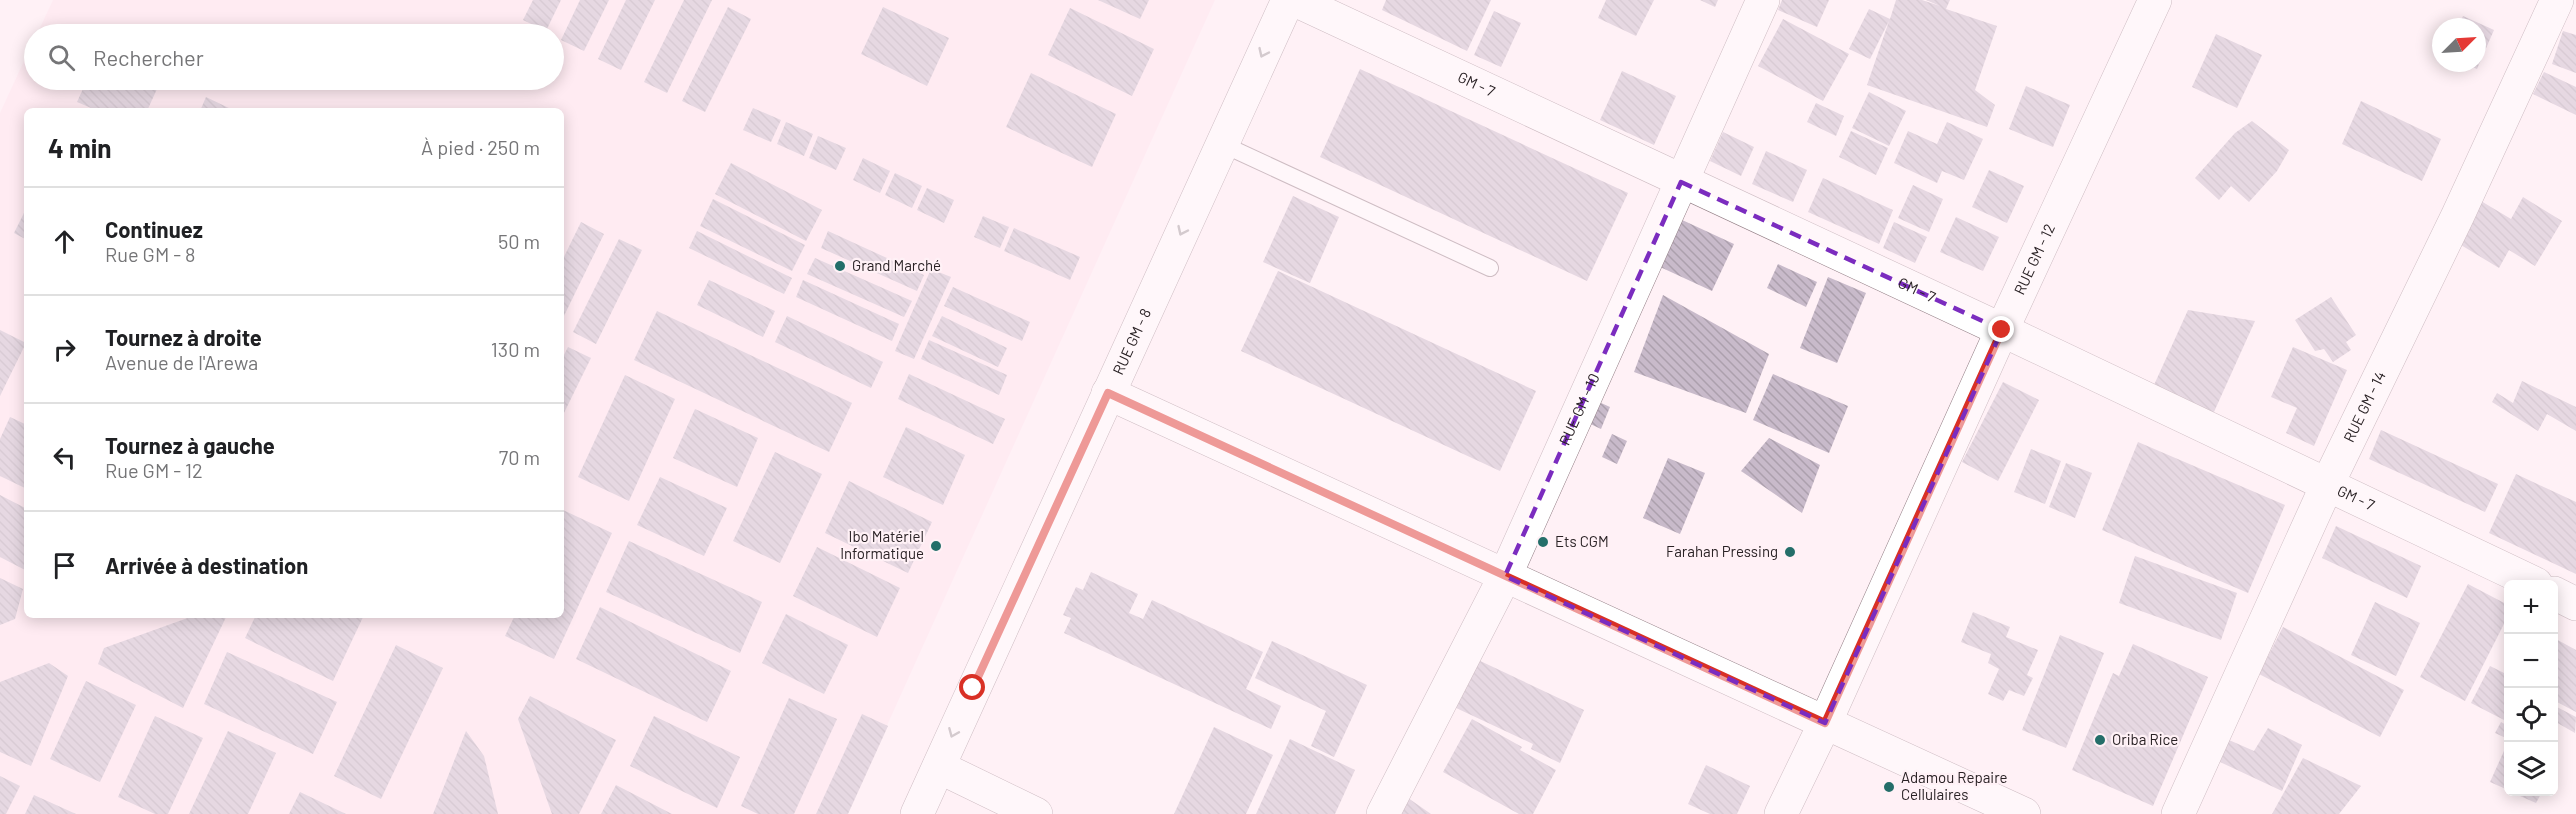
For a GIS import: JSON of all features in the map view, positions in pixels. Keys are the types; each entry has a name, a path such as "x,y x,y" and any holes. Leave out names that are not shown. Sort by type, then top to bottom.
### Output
{"street":[{"name":"RUE GM - 8","path":"917,814 1288,0"},
{"name":"GM - 7","path":"1295,0 2002,330 2526,580"},
{"name":"RUE GM - 10","path":"1383,814 1505,576 1763,0"},
{"name":"RUE GM - 12","path":"1782,814 2155,0"},
{"name":"RUE GM - 14","path":"2178,814 2327,485 2458,215 2557,0"},
{"path":"1108,393 2024,814"},
{"path":"2558,595 2576,604"},
{"path":"939,767 1036,814"}],"lane":[{"path":"1222,144 1490,268"}],"highlighted area":[{"path":"1681,182 2002,330 1825,723 1505,576"}],"shaded area":[{"path":"53,0 1215,0 847,814 0,814 0,113 24,61 24,90 564,90 564,24 42,24"}],"building":[{"path":"533,0 561,0 549,24 531,24 523,20"},
{"path":"580,0 609,0 584,51 564,41 564,34"},
{"path":"626,0 655,0 621,70 598,59"},
{"path":"684,0 712,0 667,93 644,82"},
{"path":"1098,0 1149,0 1140,19"},
{"path":"1386,0 1491,0 1467,51 1382,10"},
{"path":"1606,0 1654,0 1636,36 1598,18"},
{"path":"1700,0 1718,0 1715,7"},
{"path":"1782,0 1829,0 1817,27 1778,10"},
{"path":"1896,0 1922,0 1940,6 1926,0 1950,0 1946,9 1997,26 1975,90 1995,105 1987,127 1867,85 1889,21 1870,59 1849,49 1869,9 1890,19"},
{"path":"728,7 751,19 705,112 682,101"},
{"path":"883,7 949,38 927,86 861,54"},
{"path":"1070,8 1154,49 1132,96 1048,55"},
{"path":"1494,11 1521,23 1501,67 1474,55"},
{"path":"1783,19 1849,54 1823,101 1758,66"},
{"path":"2486,26 2494,30 2486,48"},
{"path":"2563,31 2576,35 2576,73 2552,64"},
{"path":"2216,34 2262,55 2237,108 2192,87"},
{"path":"1360,69 1628,193 1587,281 1320,157"},
{"path":"1622,71 1676,96 1654,145 1600,120"},
{"path":"2544,72 2576,87 2576,115 2533,94"},
{"path":"1031,73 1116,114 1092,167 1006,127"},
{"path":"2026,86 2070,105 2053,147 2009,129"},
{"path":"82,90 156,90 148,108 91,108 77,102"},
{"path":"1869,92 1906,111 1889,146 1852,128"},
{"path":"206,97 229,108 201,108"},
{"path":"2361,101 2441,139 2422,181 2342,144"},
{"path":"1816,103 1844,116 1836,136 1807,122"},
{"path":"753,108 781,120 771,142 743,130"},
{"path":"2252,121 2289,150 2277,171 2249,202 2231,186 2219,200 2195,178 2235,133"},
{"path":"786,122 813,134 804,156 777,144"},
{"path":"1947,122 1983,139 1964,180 1942,171 1937,183 1894,163 1908,131 1937,144"},
{"path":"1851,131 1888,148 1876,175 1839,157"},
{"path":"1723,132 1754,147 1741,176 1710,161"},
{"path":"818,136 846,148 836,170 809,158"},
{"path":"1766,151 1807,170 1793,202 1752,184"},
{"path":"863,158 890,171 880,193 853,180"},
{"path":"731,163 822,210 806,241 715,194"},
{"path":"1989,170 2024,186 2007,223 1972,207"},
{"path":"895,173 922,186 912,208 885,195"},
{"path":"1823,178 1893,210 1879,244 1808,212"},
{"path":"1913,185 1943,199 1929,232 1898,218"},
{"path":"927,188 954,200 944,223 917,210"},
{"path":"1293,196 1339,217 1310,283 1263,262"},
{"path":"2523,197 2562,221 2535,266 2509,250 2499,268 2456,242 2481,201 2511,219"},
{"path":"713,199 805,245 792,271 700,226"},
{"path":"24,213 24,238 14,233"},
{"path":"983,216 1009,227 1000,248 974,237"},
{"path":"1956,217 1999,237 1983,271 1940,252"},
{"path":"1680,219 1734,244 1712,291 1658,266"},
{"path":"581,222 604,234 564,316 564,257"},
{"path":"1894,222 1927,237 1915,263 1883,248"},
{"path":"1014,228 1080,257 1070,280 1004,251"},
{"path":"697,231 792,278 784,294 689,248"},
{"path":"828,231 924,275 917,291 821,248"},
{"path":"619,239 642,250 596,344 573,332"},
{"path":"815,258 912,301 904,317 807,274"},
{"path":"1778,264 1817,282 1806,307 1767,288"},
{"path":"931,269 951,277 914,359 895,351"},
{"path":"1278,271 1536,391 1500,471 1241,351"},
{"path":"1828,277 1866,293 1837,363 1800,348"},
{"path":"709,280 775,311 763,337 697,305"},
{"path":"803,280 899,324 892,341 796,297"},
{"path":"953,287 1030,322 1022,341 944,306"},
{"path":"1663,295 1769,354 1746,413 1634,372"},
{"path":"2331,297 2356,335 2346,342 2351,350 2333,362 2324,349 2315,351 2295,320"},
{"path":"2188,310 2255,321 2209,423 2149,396"},
{"path":"657,311 852,403 829,452 634,360"},
{"path":"787,316 883,362 871,388 775,342"},
{"path":"942,316 1007,348 998,367 932,336"},
{"path":"0,330 24,342 24,347 0,396"},
{"path":"929,340 1007,375 999,395 921,359"},
{"path":"568,347 591,358 564,413 564,355"},
{"path":"2293,347 2347,370 2314,446 2286,433 2297,408 2271,397"},
{"path":"909,374 1005,419 993,444 898,399"},
{"path":"1773,374 1848,406 1829,453 1753,420"},
{"path":"625,375 675,399 629,501 578,477"},
{"path":"2522,381 2576,407 2576,431 2547,414 2538,431 2492,402 2497,393 2513,403"},
{"path":"2003,382 2039,400 1998,481 1962,462"},
{"path":"1590,398 1610,407 1601,429 1580,419"},
{"path":"695,409 758,438 737,487 673,458"},
{"path":"10,417 24,424 24,488 0,476 0,439"},
{"path":"906,427 965,455 943,505 883,477"},
{"path":"2381,430 2498,484 2485,512 2369,459"},
{"path":"1612,434 1627,441 1617,464 1602,457"},
{"path":"1769,438 1820,465 1802,513 1741,471"},
{"path":"2138,442 2285,505 2248,593 2102,530"},
{"path":"2031,449 2061,461 2045,504 2014,492"},
{"path":"775,452 822,474 780,563 733,541"},
{"path":"1668,458 1705,473 1680,534 1643,518"},
{"path":"2066,463 2092,473 2075,518 2049,507"},
{"path":"2516,474 2576,502 2576,574 2489,533"},
{"path":"660,477 727,508 704,556 637,525"},
{"path":"849,481 932,522 908,573 825,533"},
{"path":"0,495 24,507 24,569 0,557"},
{"path":"564,510 612,533 554,659 505,636 514,618 564,618"},
{"path":"2336,526 2421,566 2407,598 2322,558"},
{"path":"629,541 762,602 740,653 606,592"},
{"path":"817,547 900,588 877,637 793,596"},
{"path":"2135,556 2237,593 2221,640 2119,603"},
{"path":"1091,572 1138,594 1129,613 1143,619 1152,600 1263,652 1246,689 1281,706 1271,729 1064,633 1071,618 1063,615 1076,587 1083,590"},
{"path":"0,578 23,589 15,619 0,625"},
{"path":"2468,584 2504,603 2504,624 2465,701 2420,677"},
{"path":"2375,602 2420,623 2396,676 2351,655"},
{"path":"600,607 731,671 707,722 576,659"},
{"path":"1973,612 2010,627 2006,637 2038,650 2027,675 2033,678 2024,696 2009,690 2003,701 1988,694 1999,669 1988,663 1991,654 1961,642"},
{"path":"786,614 848,645 824,694 762,663"},
{"path":"188,618 226,618 183,708 98,664 104,648"},
{"path":"255,618 363,618 333,681 245,638"},
{"path":"2283,627 2404,690 2380,737 2259,674"},
{"path":"2060,635 2104,653 2066,748 2022,730"},
{"path":"2558,640 2576,650 2576,712 2558,703"},
{"path":"1272,641 1367,685 1334,757 1311,746 1326,711 1255,678"},
{"path":"2133,644 2208,677 2153,806 2072,770 2113,673 2119,676"},
{"path":"396,645 443,668 381,799 334,776"},
{"path":"227,652 337,702 313,754 204,704"},
{"path":"1476,659 1584,710 1560,763 1531,749 1533,744 1454,707"},
{"path":"49,663 68,676 31,766 0,752 0,682"},
{"path":"2490,666 2504,673 2504,720 2471,703"},
{"path":"86,681 136,705 100,782 50,759"},
{"path":"530,696 616,740 579,814 552,814 518,719"},
{"path":"789,698 837,719 794,814 758,814 741,806"},
{"path":"2558,708 2576,717 2575,733 2558,723"},
{"path":"862,714 888,726 848,814 816,814"},
{"path":"155,716 203,738 168,814 155,814 118,797"},
{"path":"654,716 740,757 717,808 630,766"},
{"path":"1472,719 1522,747 1520,750 1556,770 1533,814 1519,814 1443,772"},
{"path":"2501,722 2504,724 2504,737 2495,733"},
{"path":"1214,727 1273,755 1246,814 1174,814"},
{"path":"2268,728 2302,745 2282,791 2220,762 2229,740 2254,751"},
{"path":"228,731 276,753 248,814 189,814"},
{"path":"466,731 484,756 498,814 433,814"},
{"path":"1290,739 1355,770 1335,814 1256,814"},
{"path":"2504,751 2504,788 2490,782"},
{"path":"2303,758 2361,786 2339,814 2272,814"},
{"path":"1706,765 1750,786 1737,814 1710,814 1688,804"},
{"path":"0,776 20,786 6,814 0,814"},
{"path":"616,785 672,814 601,814"},
{"path":"300,792 346,814 289,814"},
{"path":"34,795 76,814 25,814"},
{"path":"2520,796 2540,796 2536,803"},
{"path":"1408,798 1431,814 1397,814"}],"place":[{"name":"Grand Marché","path":"840,266"},
{"name":"Ets CGM","path":"1543,542"},
{"name":"Ibo Matériel Informatique","path":"936,546"},
{"name":"Farahan Pressing","path":"1790,552"},
{"name":"Oriba Rice","path":"2100,740"},
{"name":"Adamou Repaire Cellulaires","path":"1889,787"}],"route":[{"path":"973,688 1108,393 1825,723 2002,330"}]}
